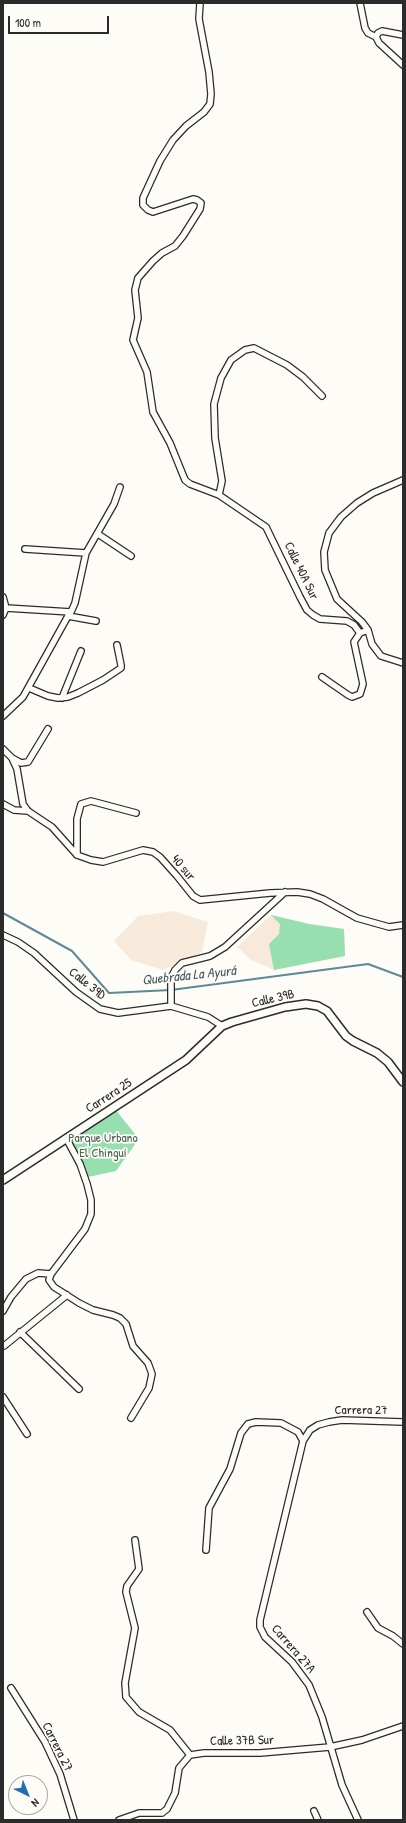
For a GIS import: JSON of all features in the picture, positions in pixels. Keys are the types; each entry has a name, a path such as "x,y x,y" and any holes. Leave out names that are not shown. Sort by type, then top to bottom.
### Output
{"street":[{"name":"Calle 40A Sur","path":"200,3 199,19 209,72 211,94 210,104 204,112 186,126 173,140 160,161 143,198 143,205 148,210 153,212 193,199 197,200 201,204 200,209 175,246 158,257 138,278 135,290 138,318 133,340 146,372 153,412 170,443 185,480 190,484 219,495 266,527 307,610 320,619 347,621 354,625 360,633"},
{"path":"360,3 365,28 368,33 376,37 379,44 403,65"},
{"path":"376,37 378,33 382,31 403,35"},
{"path":"219,495 222,481 215,438 214,404 221,378 231,360 245,350 254,348 287,365 303,377 322,396"},
{"path":"403,480 373,493 357,503 341,517 329,533 324,552 325,570 337,598 362,622 368,630 372,644 380,656 403,663"},
{"path":"3,716 23,697 29,688 70,614 75,603 86,553 114,504 120,487"},
{"path":"98,534 131,556"},
{"path":"25,549 86,553"},
{"path":"3,597 6,608 3,615"},
{"path":"6,608 70,614 96,621"},
{"path":"322,677 352,697 360,694 363,684 354,642 360,633 368,630"},
{"path":"29,688 48,696 62,698 78,693 118,671 121,665 116,645"},
{"path":"62,698 81,651"},
{"path":"3,749 12,758 21,763 28,762 48,729"},
{"path":"12,758 17,769 23,804 28,812"},
{"path":"77,855 78,809 81,804 91,801 136,813"},
{"path":"3,804 14,810 28,812 52,827 77,855"},
{"name":"40 sur","path":"77,855 103,862 137,851 143,850 153,852 169,866 193,896 200,900 285,892 310,894 352,916 389,927 403,925"},
{"path":"222,1026 208,1017 170,1006 171,978 175,970 182,963 210,956 225,947 285,892"},
{"name":"Calle 39D","path":"3,935 18,942 34,954 76,992 100,1009 110,1012 128,1012 170,1006"},
{"name":"Calle 39B","path":"222,1026 285,1007 306,1004 318,1006 326,1011 346,1036 377,1053 388,1062 403,1082"},
{"name":"Carrera 25","path":"3,1180 186,1060 222,1026"},
{"path":"66,1138 80,1164 87,1184 91,1200 91,1214 85,1229 51,1274 49,1280 51,1284 67,1295 93,1310 120,1318 126,1324 134,1346 151,1368 152,1380 131,1418"},
{"path":"3,1311 15,1292 26,1279 38,1272 51,1274"},
{"path":"4,1346 67,1295"},
{"path":"20,1332 78,1389"},
{"path":"3,1397 27,1434"},
{"name":"Carrera 27","path":"303,1441 310,1430 318,1425 329,1422 342,1420 403,1422"},
{"path":"206,1550 209,1508 230,1470 240,1433 248,1424 256,1422 281,1423 298,1432 303,1441"},
{"name":"Carrera 27A","path":"303,1441 269,1579 260,1620 260,1627 269,1642 292,1662 309,1685 322,1717 342,1785 358,1820"},
{"path":"119,1820 139,1812 162,1813 167,1809 175,1793 179,1768 190,1755 170,1730 139,1712 126,1697 125,1683 135,1628 126,1592 127,1586 139,1569 135,1540"},
{"path":"367,1612 378,1628 393,1636 403,1644"},
{"name":"Carrera 27","path":"11,1688 45,1742 60,1774 74,1820"},
{"name":"Calle 37B Sur","path":"190,1755 204,1753 260,1753 330,1747 362,1740 403,1726"},
{"path":"314,1811 318,1820"}],"shaded area":[{"path":"174,911 208,922 202,952 163,970 131,960 114,941 138,916"},
{"path":"271,915 309,924 344,929 345,956 274,970 251,960 237,947"}],"green space":[{"path":"271,915 309,924 344,929 345,956 274,970 269,944 279,934 280,924"},
{"name":"Parque Urbano El Chinguí","path":"115,1109 139,1139 116,1171 88,1177 70,1139"}],"waterway":[{"name":"Quebrada La Ayurá","path":"3,913 72,951 109,993 171,990 368,964 403,977"}]}
